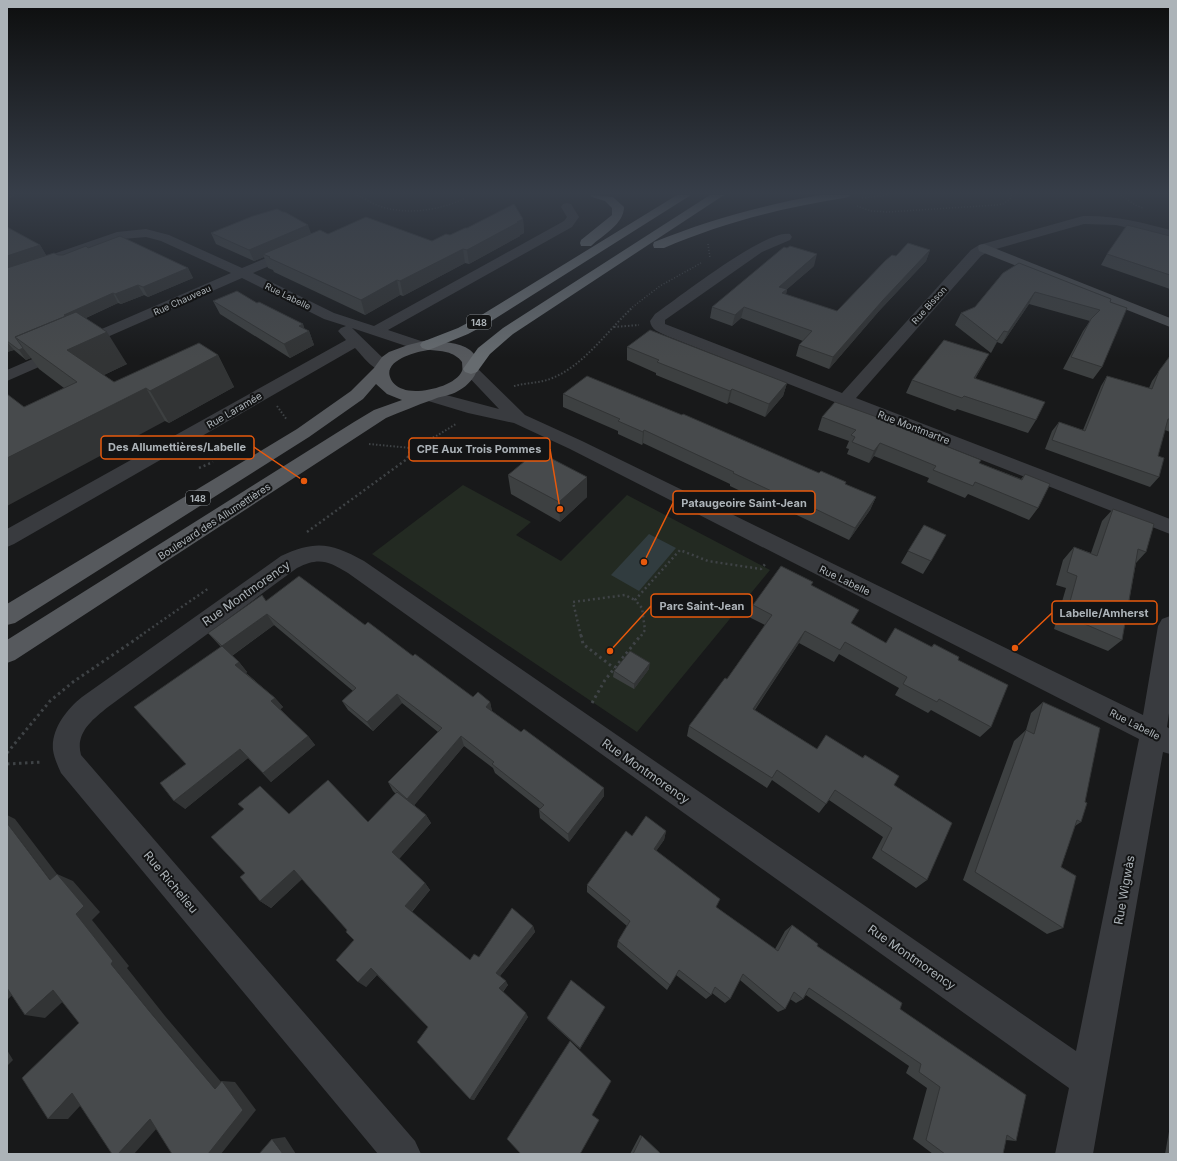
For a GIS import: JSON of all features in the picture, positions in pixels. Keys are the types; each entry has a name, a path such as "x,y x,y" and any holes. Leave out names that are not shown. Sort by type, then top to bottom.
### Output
{"highway":[{"path":"504,306 577,249"},
{"name":"148","path":"424,346 463,331 597,249"},
{"name":"148","path":"471,370 484,351 508,330 633,249"},
{"path":"575,286 650,249"}],"main road":[{"path":"428,396 409,396 395,393 386,387 381,379 382,368 387,361 398,354 424,346 440,346 460,351 467,356 471,370"},
{"name":"148","path":"7,616 302,433 357,395 382,368"},
{"name":"Boulevard des Allumettières","path":"7,654 360,426 380,414 428,396 453,389 466,379 471,370"}],"street":[{"name":"Rue Labelle","path":"7,275 80,249"},
{"name":"Rue Labelle","path":"190,249 329,316 424,346"},
{"name":"Rue Chauveau","path":"7,376 297,249"},
{"path":"376,331 524,249"},
{"name":"Rue Montmartre","path":"757,249 660,317 657,321 658,326 672,333 1170,527"},
{"name":"Rue Bisson","path":"845,400 976,253 982,249"},
{"path":"987,249 1170,323"},
{"path":"1022,249 1041,257"},
{"name":"Rue Labelle","path":"329,316 382,368"},
{"name":"Rue Laramée","path":"7,539 356,341"},
{"name":"Rue Labelle","path":"471,370 519,418"},
{"name":"Rue Labelle","path":"428,396 474,409 519,418 1162,737"},
{"name":"Rue Montmorency","path":"66,753 68,733 74,723 90,706 198,626 289,562 300,556 312,553 322,552 334,554 356,567 1088,1080"},
{"name":"Rue Wìgwàs","path":"1074,1154 1088,1080 1162,737 1170,626"},
{"name":"Rue Richelieu","path":"66,753 71,764 402,1154"}],"path":[{"path":"510,388 535,384 559,375 593,349 623,316 636,305"},
{"path":"366,443 373,445 411,448 438,435 460,421"},
{"path":"635,600 680,550 708,561 753,568 760,569 766,563"},
{"path":"579,724 605,680 645,630 642,608 635,600 625,595 573,602 583,644 614,668"},
{"path":"7,764 39,764 66,753"}],"shaded area":[{"path":"463,485 531,522 516,535 561,561 627,495 770,570 637,732 372,554"},
{"path":"649,534 676,548 639,591 611,575"}],"building":[{"path":"7,249 27,249 7,256"},
{"path":"78,249 148,249 188,268 143,287 138,285 115,294 113,293 64,315 66,316 15,337 23,348 19,350 7,341 7,268 54,253 63,255"},
{"path":"274,249 463,249 400,281 397,280 361,300 263,254"},
{"path":"781,249 801,249 817,254 779,287 787,289 782,293 837,311 885,261 892,255 896,256 902,249 930,250 883,300 833,357 799,345 812,331 744,307 735,315 712,307"},
{"path":"1110,249 1170,249 1170,275 1107,254"},
{"path":"1019,263 1111,299 1110,302 1127,308 1102,367 1071,357 1091,319 1100,310 1035,292 1008,332 1004,331 997,341 961,313 975,307 1003,273"},
{"path":"237,291 257,303 259,302 303,324 299,326 309,331 284,344 213,301"},
{"path":"76,312 107,332 67,350 114,382 199,343 218,355 150,391 146,388 7,458 7,394 24,407 77,382 15,337"},
{"path":"650,330 787,383 769,404 732,389 730,391 657,362 659,360 627,347"},
{"path":"944,340 989,354 974,378 1045,402 1036,420 964,396 962,398 912,380"},
{"path":"1170,356 1170,419 1168,419 1158,456 1164,458 1159,477 1052,440 1059,422 1085,431 1107,376 1152,389 1159,371"},
{"path":"587,376 682,415 683,414 819,473 821,471 846,482 845,484 876,497 855,528 782,493 780,495 644,430 643,432 618,421 620,419 563,394"},
{"path":"835,402 930,436 928,439 981,460 979,463 1022,480 1025,474 1050,484 1038,508 975,482 973,486 933,470 936,466 880,443 874,451 852,442 855,437 851,435 856,430 822,417"},
{"path":"537,451 587,477 559,502 508,475"},
{"path":"1113,509 1154,524 1146,552 1138,549 1122,640 1066,616 1077,576 1067,572 1074,547 1097,556"},
{"path":"924,525 946,535 931,561 908,551"},
{"path":"781,566 813,582 811,585 859,610 851,623 886,643 895,628 932,647 934,644 959,657 958,660 1008,685 991,727 939,699 937,702 903,684 907,677 845,642 840,650 805,631 753,709 817,749 826,735 863,758 865,755 899,776 894,785 952,823 927,880 881,850 892,828 835,790 826,804 777,770 772,778 689,726 725,678 727,679 772,615 753,605"},
{"path":"299,576 365,625 368,622 413,656 415,654 473,697 478,692 490,702 486,707 521,732 524,729 604,788 568,834 539,810 544,805 492,764 494,762 461,736 407,799 388,782 442,728 397,694 367,722 342,701 356,688 267,614 222,646 208,633 262,595 266,601"},
{"path":"222,646 239,662 235,665 275,698 271,701 308,736 263,773 240,749 174,801 160,783 186,764 134,707"},
{"path":"630,651 650,663 634,684 614,671"},
{"path":"1043,702 1100,728 1085,802 1087,803 1081,822 1077,820 1061,867 1076,876 1063,928 975,872 1026,730 1034,734"},
{"path":"328,780 368,822 397,792 426,815 392,852 425,883 405,906 470,960 474,954 479,957 512,908 533,926 496,973 506,981 499,988 526,1013 470,1099 417,1042 428,1027 371,968 358,982 336,960 354,940 294,870 260,901 240,877 245,873 211,837 244,809 238,804 260,786 289,814"},
{"path":"646,816 666,831 654,849 720,899 716,907 778,951 792,925 818,944 817,946 902,1003 900,1009 1026,1095 1016,1141 1007,1135 1003,1154 945,1154 926,1140 940,1087 919,1072 921,1064 809,988 803,999 794,992 785,1009 743,974 730,999 715,987 711,995 679,970 670,985 618,941 630,921 587,885 626,831 632,836"},
{"path":"7,823 50,880 57,874 84,906 76,914 113,961 111,964 150,1012 215,1089 222,1081 243,1110 208,1154 172,1154 150,1119 118,1154 112,1154 72,1093 48,1119 22,1078 79,1023 53,990 25,1015 7,988"},
{"path":"571,980 605,1007 580,1048 547,1018"},
{"path":"570,1041 611,1081 592,1115 599,1120 580,1154 521,1154 507,1139"},
{"path":"642,1136 661,1154 633,1154"},
{"path":"272,1139 283,1154 259,1154"}],"place":[{"name":"Des Allumettières/Labelle","path":"304,481"},
{"name":"CPE Aux Trois Pommes","path":"560,509"},
{"name":"Pataugeoire Saint-Jean","path":"644,562"},
{"name":"Labelle/Amherst","path":"1015,648"},
{"name":"Parc Saint-Jean","path":"610,651"}]}
